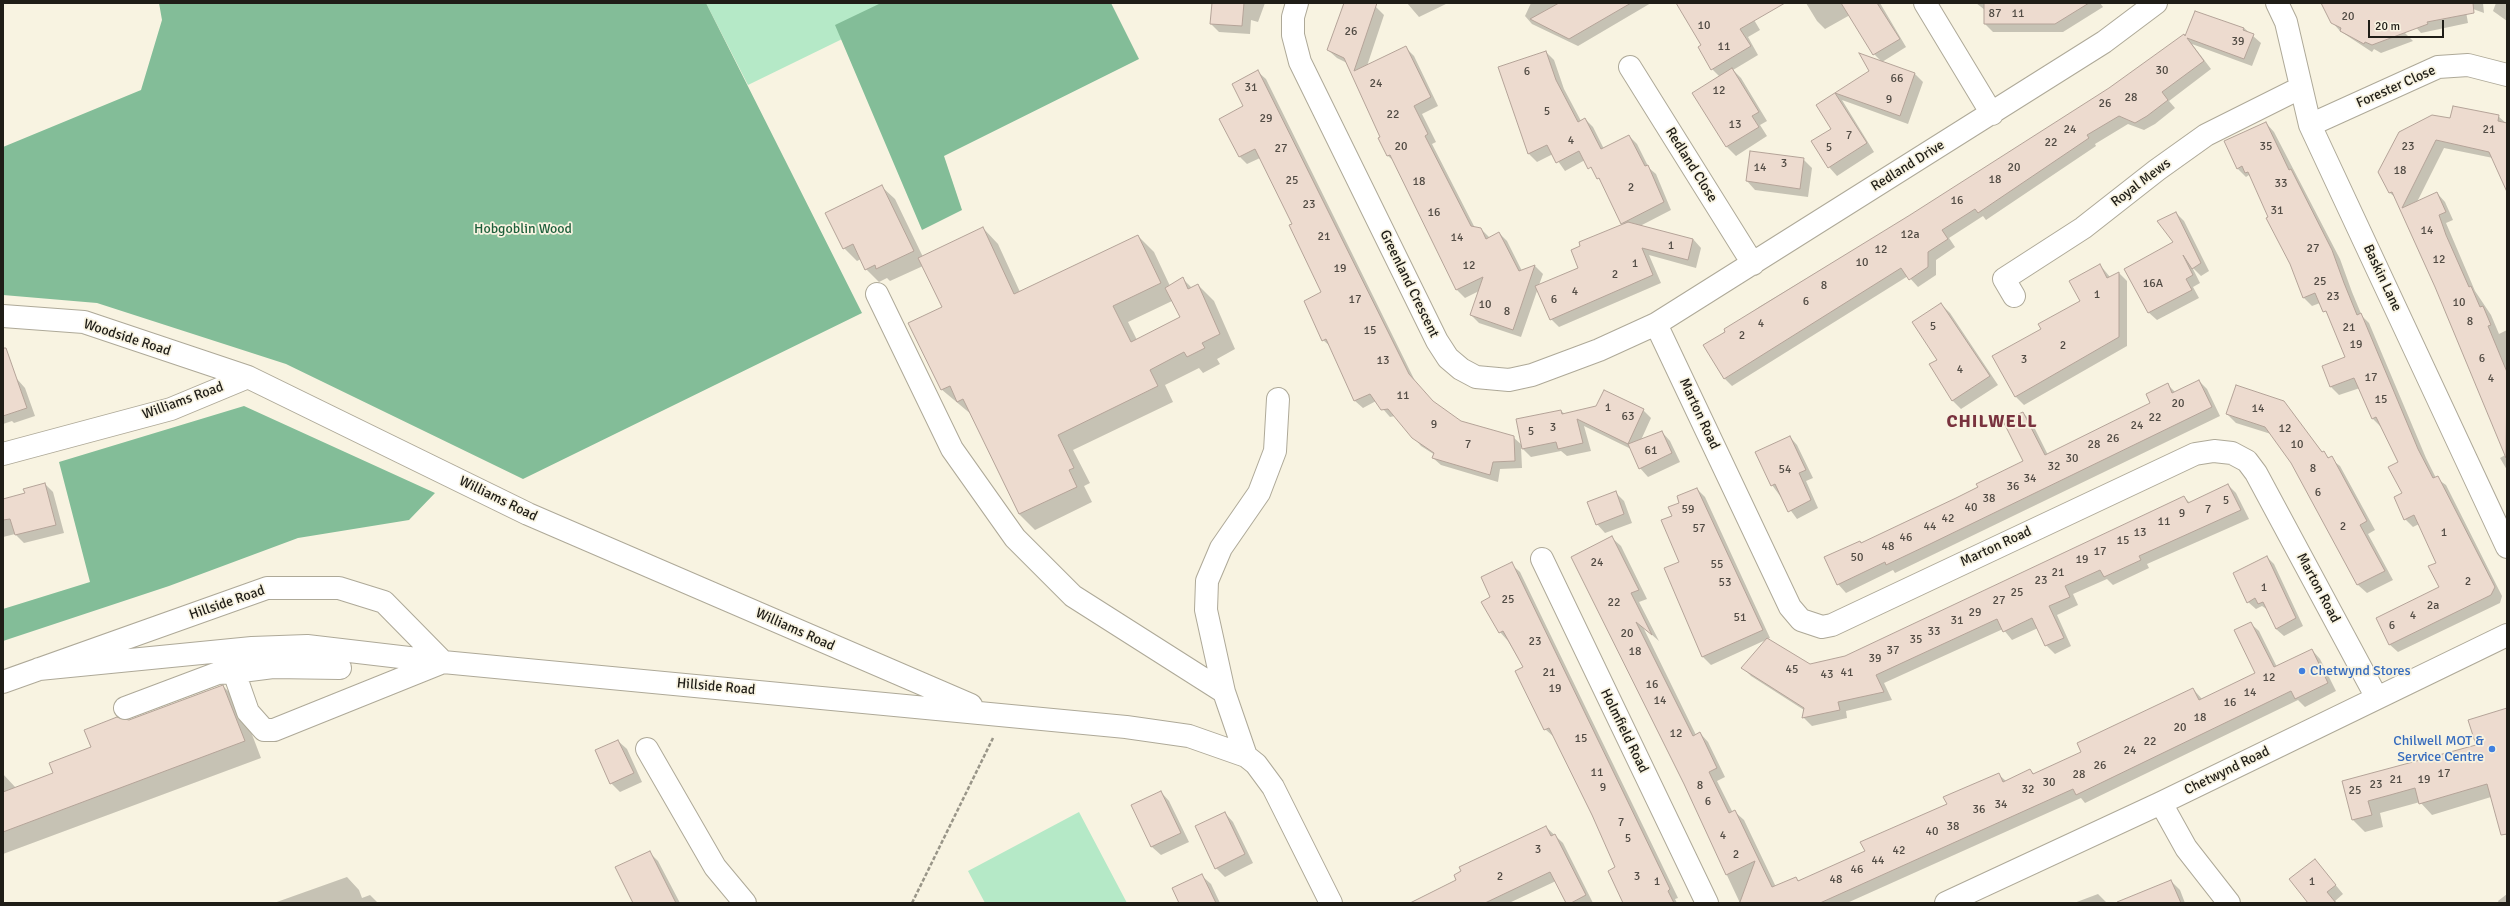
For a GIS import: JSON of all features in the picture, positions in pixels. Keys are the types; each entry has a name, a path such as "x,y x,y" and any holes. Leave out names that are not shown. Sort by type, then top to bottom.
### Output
{"street":[{"name":"Greenland Crescent","path":"1297,3 1293,16 1293,35 1300,62 1437,341 1448,358 1461,369 1476,377 1509,380 1532,375 1599,350 1656,324"},
{"path":"1925,3 1992,114"},
{"name":"Redland Drive","path":"1656,324 1992,114 2104,42 2156,3"},
{"name":"Baskin Lane","path":"2277,3 2286,22 2300,88 2310,125 2507,547"},
{"name":"Forester Close","path":"2310,125 2438,67 2468,65 2507,75"},
{"name":"Redland Close","path":"1630,67 1753,264"},
{"name":"Royal Mews","path":"2014,296 2004,279 2083,228 2157,170 2206,135 2300,88"},
{"path":"877,294 952,449 1015,538 1073,596 1224,692"},
{"name":"Woodside Road","path":"3,316 84,322 248,377"},
{"name":"Marton Road","path":"1656,324 1790,608 1801,620 1822,627 1832,625 2195,454 2214,451 2227,453 2246,461 2256,473 2377,698"},
{"name":"Williams Road","path":"3,454 171,408 248,377 528,514 997,714"},
{"path":"1278,399 1275,452 1259,493 1221,548 1207,581 1206,610 1224,692 1246,756 1256,764 1273,787 1331,903"},
{"name":"Holmfield Road","path":"1542,559 1707,903"},
{"name":"Hillside Road","path":"3,682 267,588 338,588 384,602 443,662"},
{"name":"Chetwynd Road","path":"1946,903 2161,803 2507,635"},
{"name":"Hillside Road","path":"40,669 252,648 299,647 997,714 1189,736 1246,756"},
{"path":"234,672 248,712 264,730 274,730 443,662"},
{"path":"125,708 218,673 273,667 340,668"},
{"path":"647,750 715,867 745,903"},
{"path":"2161,803 2186,848 2229,903"}],"path":[{"path":"912,903 997,714"}],"green space":[{"name":"Hobgoblin Wood","path":"159,3 706,3 862,313 523,479 286,364 97,303 3,295 3,147 141,90 162,20"},
{"path":"706,3 916,3 748,85"},
{"path":"881,3 1111,3 1139,59 944,156 962,210 922,230 835,25"},
{"path":"244,406 435,493 409,520 298,538 169,586 3,641 3,609 90,582 59,462"},
{"path":"1079,812 1127,903 985,903 968,871"}],"building":[{"path":"1212,3 1244,3 1242,26 1210,24"},
{"path":"1344,3 1377,3 1354,71 1406,46 1431,97 1414,106 1428,134 1425,136 1471,226 1481,228 1486,239 1499,232 1519,271 1535,265 1513,330 1470,315 1483,277 1456,290 1390,155 1387,156 1378,138 1380,137 1344,58 1327,50"},
{"path":"1559,3 1631,3 1569,39 1530,19"},
{"path":"1676,3 1785,3 1740,29 1751,46 1711,70 1698,47 1701,45"},
{"path":"1841,3 1877,3 1900,39 1873,55"},
{"path":"1984,3 2089,3 2055,24 1984,24"},
{"path":"2321,3 2473,3 2474,13 2427,22 2428,24 2372,45 2365,42 2364,44 2340,31 2341,28 2331,23"},
{"path":"2195,11 2244,28 2243,30 2254,34 2244,59 2187,38 2204,61 2162,92 2168,100 2147,116 2135,123 2119,116 2087,135 2089,138 1978,213 1975,209 1942,230 1948,239 1928,252 1928,267 1909,280 1901,268 1724,379 1703,345 1725,332 1724,329 1910,215 2109,88 2184,34 2185,36"},
{"path":"1546,51 1556,80 1578,122 1585,118 1601,149 1629,135 1645,166 1648,165 1664,202 1621,224 1599,178 1597,179 1591,167 1588,169 1579,151 1556,163 1547,145 1528,154 1498,67"},
{"path":"1859,53 1915,73 1900,116 1835,93 1867,143 1828,168 1811,141 1831,129 1816,105 1869,71"},
{"path":"1732,68 1759,112 1752,116 1759,127 1726,147 1692,93"},
{"path":"1258,70 1409,374 1433,401 1461,421 1514,436 1515,461 1493,462 1490,475 1432,458 1434,453 1412,438 1388,409 1381,410 1370,394 1354,401 1326,339 1322,341 1304,301 1321,292 1289,225 1292,224 1255,149 1239,157 1219,119 1243,106 1232,84"},
{"path":"2453,106 2499,115 2498,121 2507,123 2507,192 2489,152 2436,140 2402,208 2437,192 2446,212 2439,215 2446,235 2469,287 2471,286 2480,307 2483,306 2491,325 2488,326 2507,372 2506,458 2435,287 2392,192 2389,193 2378,172 2399,132 2432,115 2450,118"},
{"path":"2266,122 2289,170 2291,169 2332,250 2357,315 2361,313 2418,449 2433,478 2438,476 2495,587 2491,595 2389,645 2376,618 2439,587 2428,566 2436,563 2414,515 2404,520 2394,497 2402,493 2388,467 2398,462 2376,417 2372,419 2354,378 2330,387 2322,366 2345,357 2326,311 2323,312 2315,293 2303,298 2290,264 2266,218 2268,217 2248,172 2245,173 2242,166 2237,169 2224,141"},
{"path":"1750,151 1804,158 1800,189 1746,181"},
{"path":"882,185 914,251 876,269 875,265 865,270 853,244 843,249 825,213"},
{"path":"2176,212 2201,263 2192,269 2183,255 2193,275 2186,279 2192,290 2148,313 2124,269 2173,242 2157,221"},
{"path":"1628,222 1693,239 1688,260 1642,248 1653,275 1550,320 1535,286 1578,268 1571,250 1580,246 1579,242"},
{"path":"983,227 1014,294 1138,235 1161,283 1113,306 1131,342 1180,317 1165,288 1183,277 1188,289 1198,284 1220,334 1202,343 1205,348 1187,357 1184,352 1150,370 1158,386 1058,435 1074,468 1069,470 1077,487 1019,514 963,399 957,402 950,386 941,390 908,323 942,307 918,258"},
{"path":"2100,264 2107,278 2119,272 2119,337 2015,397 1992,356 2041,329 2038,324 2080,301 2069,281"},
{"path":"1941,303 1990,376 1952,401 1929,364 1937,360 1912,322"},
{"path":"3,348 6,348 27,408 3,416"},
{"path":"2199,380 2212,407 1886,565 1885,562 1837,585 1824,557 1860,541 1861,543 1956,498 1978,487 1976,484 2023,461 2003,421 2023,412 2045,455 2150,403 2146,394 2168,383 2172,393"},
{"path":"2236,385 2284,401 2322,452 2324,451 2328,458 2332,456 2367,521 2360,525 2385,571 2357,585 2291,463 2265,427 2226,414"},
{"path":"1604,390 1644,409 1628,444 1577,419 1583,443 1558,449 1556,442 1522,449 1516,419 1561,410 1562,414 1596,406"},
{"path":"1662,431 1672,453 1639,469 1628,444"},
{"path":"1790,436 1806,470 1799,473 1811,500 1788,512 1775,484 1771,486 1755,452"},
{"path":"45,483 56,525 15,535 10,519 3,520 3,499 25,493 23,489"},
{"path":"2228,484 2241,510 2139,556 2141,560 2104,577 2100,570 2065,586 2070,597 2049,606 2064,638 2045,646 2032,618 2003,632 1997,619 1876,675 1884,692 1838,702 1840,710 1802,718 1804,708 1741,668 1767,638 1810,664 1845,656 2184,496 2188,503"},
{"path":"1697,488 1763,630 1702,657 1664,568 1679,562 1661,520 1672,516 1668,507 1679,503 1677,496"},
{"path":"1616,491 1624,514 1596,525 1587,502"},
{"path":"1612,536 1639,590 1631,593 1652,635 1636,622 1693,736 1700,732 1717,768 1709,772 1729,813 1735,810 1772,887 1796,877 1798,881 1865,851 1860,842 1947,804 1943,797 1999,773 2003,782 2030,769 2033,774 2081,752 2077,743 2193,688 2199,700 2255,673 2234,630 2251,622 2274,667 2312,649 2328,683 2295,699 2291,691 2076,795 2073,789 1820,903 1737,903 1740,902 1755,861 1726,875 1684,784 1571,557"},
{"path":"2267,556 2296,618 2276,629 2263,602 2258,604 2255,598 2247,603 2233,573"},
{"path":"1512,562 1670,889 1668,891 1674,903 1623,903 1608,871 1615,867 1592,815 1549,728 1544,730 1515,671 1523,667 1503,631 1499,633 1481,602 1490,597 1481,577"},
{"path":"223,685 245,741 3,832 3,792 53,773 49,763 91,747 84,730 117,717 129,720"},
{"path":"2507,708 2507,834 2501,835 2487,784 2419,804 2415,788 2368,801 2372,815 2352,820 2342,781 2476,745 2468,720"},
{"path":"618,740 634,773 610,784 595,750"},
{"path":"1161,791 1181,833 1151,847 1131,805"},
{"path":"1225,812 1245,854 1215,869 1195,826"},
{"path":"1546,826 1551,836 1555,834 1586,895 1571,903 1566,903 1550,872 1485,903 1410,903 1456,880 1454,875 1461,871 1459,867"},
{"path":"650,851 676,903 633,903 615,867"},
{"path":"2315,859 2336,885 2327,892 2336,903 2308,903 2289,879"},
{"path":"1202,874 1216,903 1179,903 1172,888"},
{"path":"2171,880 2181,903 2117,903 2117,902"}],"place":[{"name":"Chetwynd Stores","path":"2302,671"},
{"name":"Chilwell MOT & Service Centre","path":"2492,749"}],"district":[{"name":"CHILWELL","path":"1992,422"}]}
